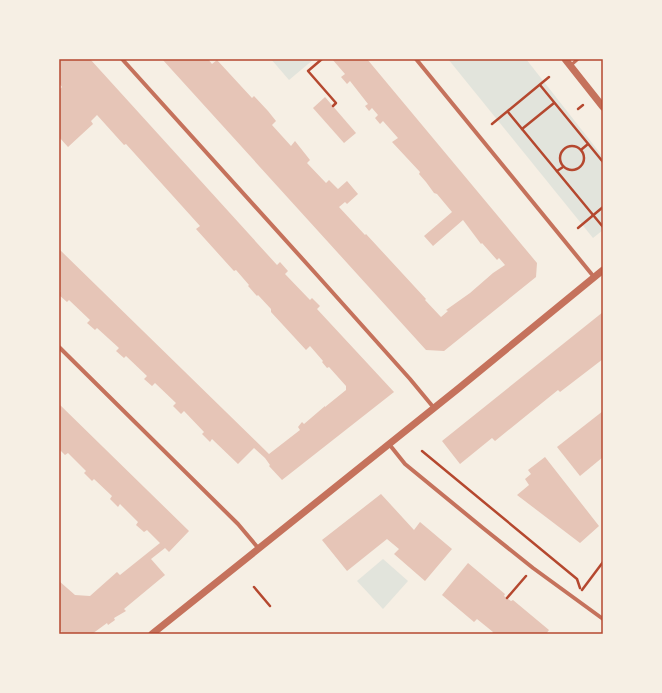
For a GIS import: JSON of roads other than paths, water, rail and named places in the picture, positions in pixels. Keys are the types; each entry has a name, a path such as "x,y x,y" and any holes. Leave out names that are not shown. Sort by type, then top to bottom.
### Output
{"street":[{"path":"122,59 410,379 434,408"},
{"path":"416,59 594,277"},
{"path":"565,59 603,106"},
{"path":"152,634 434,408 603,270"},
{"path":"59,348 238,524 259,549"},
{"path":"389,444 406,464 482,528 603,619"}],"lane":[{"path":"570,66 578,59"}]}
